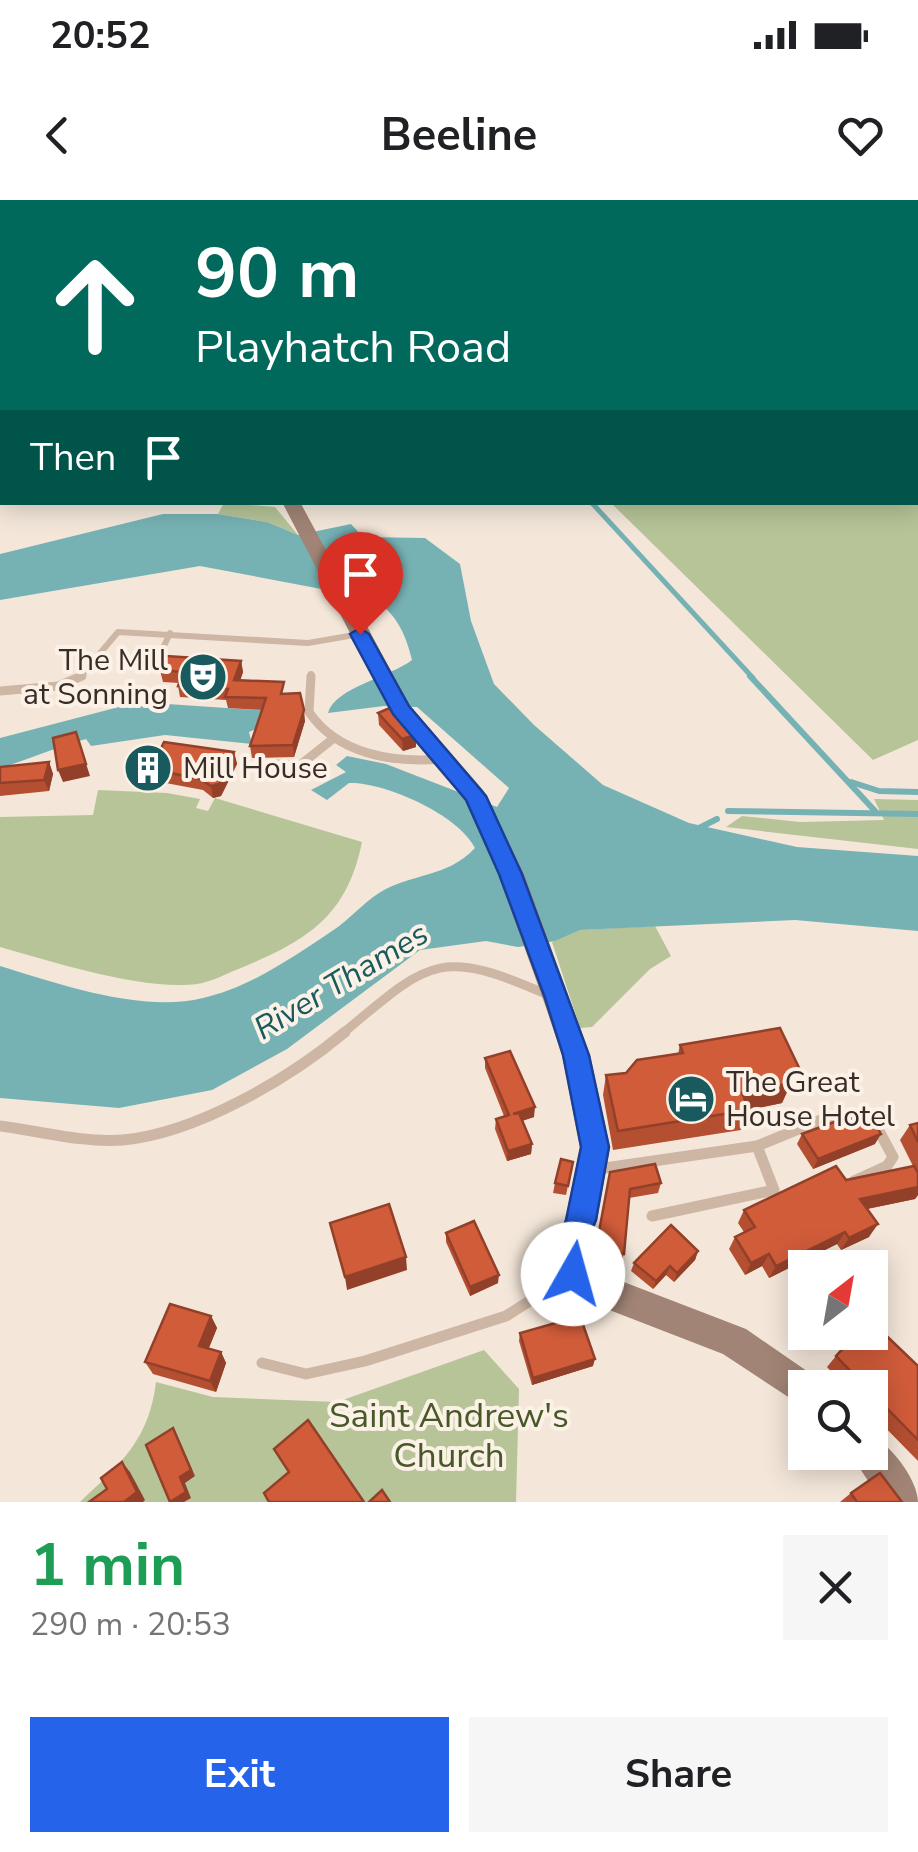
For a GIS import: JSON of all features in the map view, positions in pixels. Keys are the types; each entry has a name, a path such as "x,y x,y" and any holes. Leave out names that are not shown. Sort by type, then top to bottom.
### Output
{"main road":[{"path":"292,505 400,710 476,796 511,874 555,992 576,1055 595,1147 581,1220 572,1244 573,1274 593,1287 734,1341 788,1378"},
{"path":"881,1470 905,1502"}],"lane":[{"path":"0,691 73,681 91,668 109,637 118,632 308,643 363,639"},
{"path":"163,648 170,633"},
{"path":"312,674 310,712 316,724 334,738 397,758 442,758"},
{"path":"277,764 300,765 334,738"},
{"path":"0,1126 134,1139 188,1120 268,1084 315,1056 421,974 446,966 474,965 555,992"},
{"path":"590,1170 756,1146 785,1130 854,1112 870,1114 893,1157 887,1166 848,1183"},
{"path":"652,1216 774,1190 756,1146"},
{"path":"262,1363 306,1374 364,1360 506,1316 573,1274"}],"green space":[{"path":"223,505 275,507 298,535 267,522 218,514"},
{"path":"613,505 918,505 918,740 873,760"},
{"path":"98,790 167,793 200,799 196,808 208,811 215,798 362,842 346,889 321,922 265,958 208,981 175,985 125,979 0,947 0,817 93,815"},
{"path":"874,799 918,800 918,849 726,827 742,816 800,822 884,820"},
{"path":"655,926 671,956 650,969 592,1027 580,1028 552,942 579,930"},
{"name":"Saint Andrew's Church","path":"484,1350 519,1389 516,1502 80,1502 120,1462 140,1435 156,1382 213,1397 337,1402"}],"water":[{"name":"River Thames","path":"163,514 218,514 267,522 298,535 351,524 363,537 425,538 460,564 471,621 494,684 603,785 689,823 797,847 918,856 918,931 795,920 580,930 555,941 518,947 486,941 420,950 287,1049 212,1090 119,1108 0,1098 0,966 127,999 179,1002 220,993 286,961 338,927 379,893 453,865 475,848 454,824 400,794 349,783 327,800 311,790 346,772 336,765 347,756 386,764 497,807 509,788 417,707 384,706 328,713 352,689 412,660 398,623 369,598 200,566 0,600 0,554"},
{"path":"138,702 272,711 270,723 249,732 252,744 165,735 91,746 86,739 0,768 0,738"}],"building":[{"path":"166,656 241,661 234,680 284,682 281,694 300,693 304,710 293,745 250,746 266,698 225,697 228,689 178,686 183,672 160,670"},
{"path":"392,707 416,735 402,739 378,713"},
{"path":"76,732 86,764 58,770 53,738"},
{"path":"164,742 234,752 219,784 211,786 200,779 151,769"},
{"path":"49,762 44,780 0,783 0,767"},
{"name":"The Great House Hotel","path":"780,1028 801,1072 786,1073 791,1083 742,1093 749,1110 618,1131 606,1075 626,1073 637,1060 683,1053 680,1045"},
{"path":"510,1051 535,1107 513,1114 519,1113 532,1144 508,1151 496,1119 509,1115 485,1058"},
{"path":"870,1114 881,1134 818,1159 802,1134 853,1115"},
{"path":"918,1123 918,1142 910,1125"},
{"path":"561,1159 573,1162 568,1186 555,1183"},
{"path":"655,1164 661,1183 630,1189 624,1254 596,1248 610,1172"},
{"path":"836,1166 846,1180 914,1166 918,1173 918,1187 860,1199 878,1224 849,1238 845,1232 808,1250 788,1250 788,1260 776,1266 769,1254 751,1263 735,1237 755,1227 744,1210"},
{"path":"389,1204 406,1257 345,1277 330,1223"},
{"path":"474,1221 499,1275 470,1287 446,1233"},
{"path":"671,1225 698,1251 677,1273 670,1266 656,1281 634,1263"},
{"path":"170,1304 211,1316 199,1346 221,1352 210,1381 145,1362"},
{"path":"580,1316 595,1359 533,1378 520,1333"},
{"path":"888,1337 918,1366 918,1440 888,1409 888,1370 850,1370 836,1356 842,1350 888,1350"},
{"path":"308,1420 364,1502 269,1502 264,1493 289,1472 274,1449"},
{"path":"173,1428 191,1470 180,1477 186,1492 170,1502 146,1445"},
{"path":"122,1462 137,1492 124,1502 89,1502 107,1489 101,1478"},
{"path":"880,1473 902,1502 857,1502 851,1493"},
{"path":"382,1490 390,1502 369,1502"}],"waterway":[{"path":"594,505 753,678"},
{"path":"750,676 875,811"},
{"path":"851,782 879,791 918,792"},
{"path":"728,811 918,814"},
{"path":"701,827 717,819"}],"place":[{"name":"The Mill at Sonning","path":"203,677"},
{"name":"Mill House","path":"148,768"},
{"name":"The Great House Hotel","path":"691,1099"}],"route":[{"path":"360,634 400,710 476,796 511,874 576,1055 595,1147 581,1220 572,1244 573,1274"}]}
